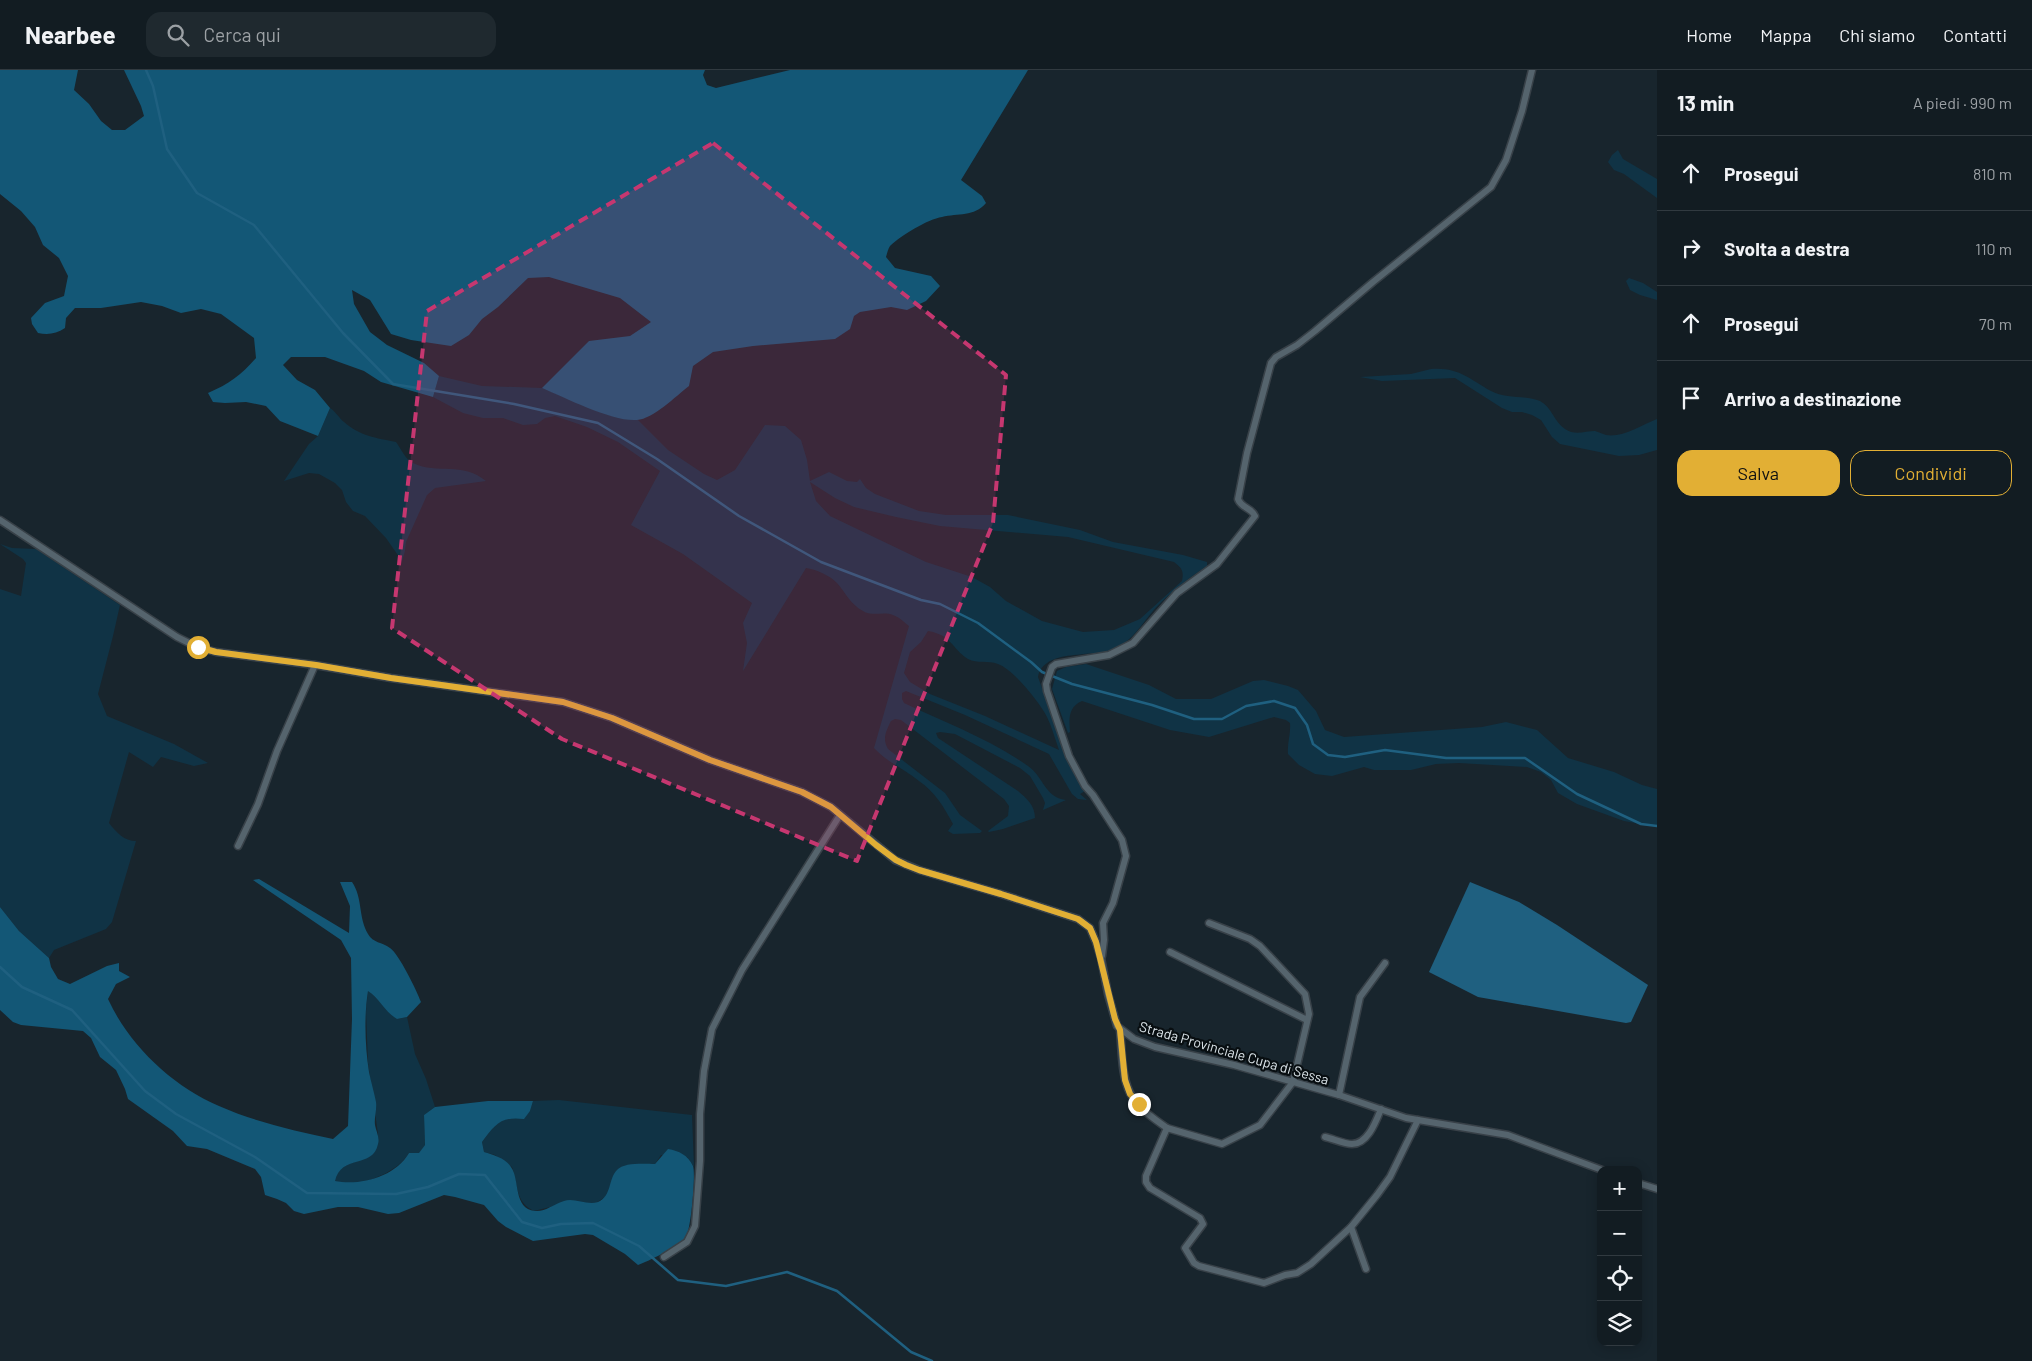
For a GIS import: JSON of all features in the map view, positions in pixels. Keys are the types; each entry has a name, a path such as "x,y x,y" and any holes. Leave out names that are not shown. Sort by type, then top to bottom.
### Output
{"street":[{"path":"1102,958 1104,946 1103,923 1113,903 1125,862 1124,848 1072,762 1046,684 1052,667 1061,662 1108,655 1129,646 1176,593 1217,564 1242,534 1256,516 1239,503 1238,499 1247,453 1271,363 1276,357 1297,345 1315,331 1372,282 1491,186 1506,160 1522,111 1532,70"},
{"name":"Strada Provinciale Cupa di Sessa","path":"0,520 177,636 198,647 216,652 563,702 591,710 710,760 802,792 831,807 896,860 919,870 1078,919 1093,933 1102,958 1108,994 1120,1030 1134,1039 1155,1047 1234,1065 1418,1120 1508,1135 1597,1168"},
{"path":"238,846 258,804 277,751 316,665"},
{"path":"664,1258 687,1242 695,1226 700,1161 700,1114 703,1080 712,1029 742,970 840,815"},
{"path":"1120,1030 1125,1080 1130,1094 1167,1128 1222,1144 1260,1126 1293,1082 1309,1014 1305,994 1260,946 1250,939 1209,923"},
{"path":"1170,952 1307,1020"},
{"path":"1339,1095 1360,997 1385,963"},
{"path":"1325,1137 1350,1144 1361,1141 1375,1124 1381,1109"},
{"path":"1167,1128 1146,1176 1146,1182 1150,1188 1200,1218 1203,1224 1184,1248 1194,1263 1264,1283 1285,1275 1298,1273 1311,1264 1351,1227 1390,1176 1418,1120"},
{"path":"1642,1184 1657,1189"},
{"path":"1351,1227 1366,1269"}],"highlighted area":[{"path":"713,143 1006,375 993,523 857,861 562,739 392,628 427,311"}],"shaded area":[{"path":"0,70 78,70 74,90 89,104 101,121 112,130 125,130 144,116 124,70 705,70 703,75 707,85 716,88 790,70 1028,70 961,180 982,196 986,203 971,213 936,218 929,221 914,228 890,246 886,257 895,268 931,276 940,286 926,301 907,310 891,307 860,312 854,316 850,329 835,339 753,346 713,352 693,366 689,386 671,401 650,416 643,419 627,420 576,403 542,388 589,341 630,336 651,322 620,298 549,277 528,278 498,307 482,319 469,335 451,346 411,340 391,334 370,300 352,290 354,304 370,332 387,345 424,363 439,376 433,397 381,382 364,371 325,357 291,357 283,365 297,380 315,390 330,408 318,436 280,421 266,406 246,402 213,402 208,393 234,378 256,358 254,338 221,314 201,309 181,313 162,306 141,302 101,308 75,308 66,318 65,328 52,334 38,333 32,324 31,318 45,303 64,296 68,276 59,258 43,245 35,227 21,211 0,194"},
{"path":"1618,150 1623,159 1657,179 1657,198 1624,174 1614,170 1608,162"},
{"path":"1629,278 1643,283 1657,292 1657,300 1630,290 1626,281"},
{"path":"1431,369 1456,372 1497,393 1540,401 1547,407 1561,426 1572,432 1595,431 1606,435 1619,435 1657,419 1657,450 1639,455 1619,456 1560,444 1552,437 1541,420 1532,415 1512,412 1502,408 1455,378 1382,381 1360,377 1411,374"},
{"path":"439,376 482,386 542,388 612,416 638,420 668,450 704,474 717,480 735,470 765,425 785,426 801,440 807,460 810,481 829,472 847,481 857,482 860,479 866,488 875,494 919,511 946,515 1008,515 1080,530 1113,542 1183,555 1207,562 1207,566 1164,599 1122,645 1107,651 1060,658 1050,661 1042,668 1038,677 1070,765 1085,791 1080,794 1087,800 1078,799 1072,794 1049,754 965,715 906,691 902,693 904,703 983,739 1013,756 1033,770 1053,795 1066,800 1043,810 1045,803 1043,798 1030,776 1020,768 955,734 936,733 938,738 1018,791 1032,806 1035,818 989,832 1008,816 1009,806 1004,799 901,720 895,719 891,721 885,738 888,749 945,793 960,815 982,831 980,833 953,834 948,831 953,824 943,806 925,785 874,748 909,626 893,615 870,614 863,611 852,602 834,580 823,573 806,568 743,671 747,643 743,623 752,603 683,554 631,525 660,471 618,442 587,427 555,416 545,418 537,424 523,425 503,418 483,418 463,413 433,397","holes":["810,482 835,498 854,507 896,517 940,526 1068,537 1174,562 1182,570 1182,581 1140,619 1114,630 1083,632 1042,621 1006,601 990,587 972,577 926,562 830,516 816,501","928,631 947,639 968,659 998,664 1011,672 1026,687 1044,711 1059,750 985,716 930,694 910,682 904,673 910,652 921,642"]},
{"path":"330,408 350,427 368,436 396,442 410,462 432,468 468,471 486,481 435,488 427,495 406,542 402,561 386,538 365,516 353,511 346,502 342,490 335,483 319,474 309,473 284,481 309,444 318,436"},
{"path":"0,544 12,548 36,549 120,605 98,694 107,716 174,744 208,763 194,766 161,757 153,767 129,752 109,823 121,836 128,840 136,841 112,922 106,929 54,950 49,958 19,931 0,907 0,589 21,596 26,563"},
{"path":"1086,664 1149,685 1176,699 1211,699 1253,681 1264,680 1288,686 1298,690 1316,711 1325,730 1344,737 1482,727 1506,722 1537,730 1568,758 1614,772 1642,785 1657,789 1657,827 1624,821 1577,804 1558,793 1551,780 1541,772 1527,767 1459,763 1436,764 1411,770 1374,770 1364,767 1332,776 1315,774 1299,765 1288,754 1290,723 1274,717 1209,737 1170,730 1082,701 1074,707 1070,714 1070,732 1068,733 1052,689 1057,671 1066,667"},
{"path":"259,879 349,933 350,906 340,882 352,882 358,894 363,921 368,934 372,939 390,948 398,957 421,1002 407,1017 397,1019 368,991 366,1042 369,1072 376,1102 375,1127 378,1142 375,1152 370,1157 344,1167 338,1173 335,1181 355,1182 376,1178 395,1168 409,1153 419,1153 425,1145 424,1115 435,1107 488,1101 533,1101 530,1111 524,1119 504,1120 495,1126 482,1142 484,1152 502,1159 511,1167 523,1205 528,1209 539,1211 568,1200 589,1203 598,1202 606,1196 612,1178 620,1167 635,1164 655,1164 668,1149 683,1154 689,1159 694,1171 689,1226 685,1239 670,1250 638,1265 625,1254 593,1235 585,1234 533,1241 506,1227 484,1205 444,1195 399,1213 388,1214 358,1207 338,1207 304,1214 294,1211 286,1203 265,1195 261,1177 255,1169 207,1149 187,1146 173,1131 128,1099 116,1070 100,1057 91,1038 83,1031 21,1025 13,1022 0,1010 0,907 19,931 49,958 51,967 58,979 70,984 107,966 119,963 119,971 130,977 116,984 108,999 117,1016 140,1048 185,1087 202,1098 247,1117 333,1139 348,1126 352,1019 351,958 341,940 253,880"},
{"path":"1470,882 1519,902 1648,985 1631,1022 1626,1023 1478,997 1429,972"},
{"path":"368,990 397,1019 407,1017 415,1054 435,1107 424,1115 425,1145 419,1154 409,1153 393,1169 369,1180 352,1184 334,1181 336,1175 345,1166 373,1154 378,1134 368,1063 366,1011"},
{"path":"559,1100 692,1115 694,1167 687,1157 661,1155 655,1164 624,1166 605,1197 596,1203 554,1206 534,1211 523,1203 520,1198 512,1167 495,1155 484,1152 482,1142 498,1123 530,1111 533,1101"}],"waterway":[{"path":"146,70 153,86 167,149 197,193 254,225 343,333 393,384 514,404 598,423 657,459 739,516 821,562 921,600 940,604 978,623 1042,672 1072,684 1152,705 1194,719 1222,719 1246,706 1274,701 1295,708 1307,725 1313,744 1328,755 1345,757 1385,750 1446,758 1525,758 1577,794 1641,824 1657,826"},
{"path":"0,967 22,987 72,1010 145,1091 176,1114 255,1157 307,1193 396,1194 428,1187 459,1174 485,1175 522,1222 542,1228 561,1224 593,1223 639,1246 678,1280 726,1286 787,1272 837,1291 911,1352 932,1361"}],"route":[{"path":"198,647 216,652 563,702 591,710 710,760 802,792 831,807 896,860 919,870 1068,914 1090,928 1093,933 1102,958 1108,994 1117,1026 1120,1030 1125,1080 1130,1094 1139,1104"}]}
